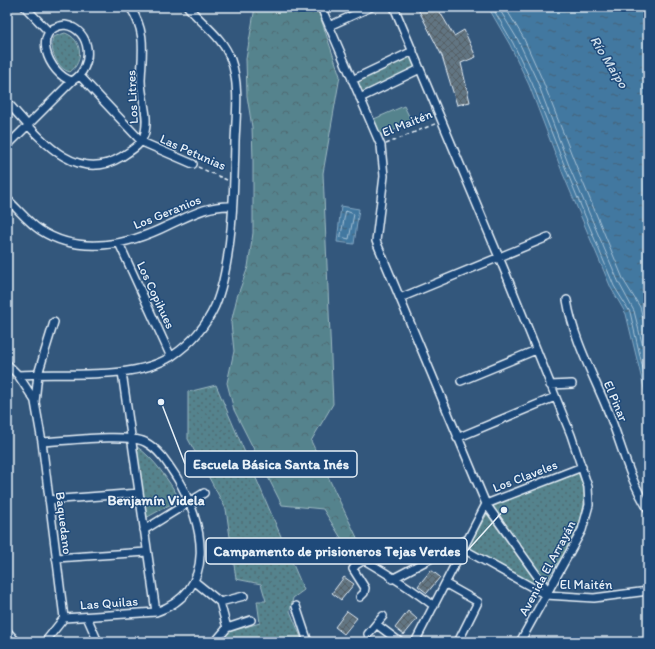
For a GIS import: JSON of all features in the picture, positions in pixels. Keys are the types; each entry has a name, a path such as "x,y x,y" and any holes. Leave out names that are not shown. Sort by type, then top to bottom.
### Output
{"street":[{"path":"25,7 49,32"},
{"name":"Los Litres","path":"7,102 28,125 62,157 82,165 96,166 109,163 132,150 142,142 147,118 141,81 142,35 137,17 130,7"},
{"path":"18,375 122,372 147,368 171,357 198,333 215,306 227,256 234,183 236,114 234,68 228,52 220,40 188,7"},
{"path":"322,7 381,146 384,176 376,241 457,438 486,504 547,593"},
{"path":"329,26 371,7"},
{"name":"Avenida El Arrayán","path":"394,7 499,258 571,435 586,478 589,496 586,518 582,530 520,642"},
{"path":"7,146 72,81 80,76 86,68 88,59 87,49 81,35 73,27 65,25 56,27 49,32 46,46 49,59 60,75 72,81"},
{"path":"352,80 413,51"},
{"path":"360,98 420,69"},
{"path":"80,76 142,142"},
{"name":"Las Petunias","path":"142,142 193,164"},
{"name":"Los Geranios","path":"7,198 39,229 61,241 89,246 119,243 167,226 198,211 220,205 232,206"},
{"path":"400,298 548,237"},
{"name":"Los Copihues","path":"119,243 171,357"},
{"name":"El Pinar","path":"567,300 577,342 608,411 638,490 648,509"},
{"name":"Baquedano","path":"54,322 38,374 35,402 42,442 64,618"},
{"path":"461,382 536,350"},
{"name":"Baquedano","path":"8,367 18,375 35,402"},
{"path":"42,442 131,437 145,443 162,456 190,503 196,524 201,552 199,567 194,581 188,591 177,602 156,612 147,552 139,493 131,437 122,372"},
{"path":"550,385 572,384"},
{"path":"457,438 555,397"},
{"name":"Los Claveles","path":"417,641 486,504 582,467"},
{"path":"49,500 139,493"},
{"path":"144,530 204,493"},
{"path":"392,579 469,539"},
{"name":"El Maitén","path":"464,549 547,593 594,598 648,591"},
{"path":"56,558 147,552"},
{"path":"360,597 364,594 365,588 353,569 356,564 364,560 392,579 410,588 434,606"},
{"path":"194,581 220,602 227,628"},
{"path":"446,584 478,602 458,642"},
{"path":"220,602 244,596"},
{"path":"296,606 308,642"},
{"name":"Las Quilas","path":"64,618 156,612"},
{"path":"368,634 383,616"},
{"path":"87,617 98,642"},
{"path":"45,642 64,618"},
{"path":"215,642 227,628 251,620"},
{"path":"376,624 400,642"},
{"path":"7,631 17,642"}],"path":[{"name":"El Maitén","path":"381,146 442,121"},
{"name":"Las Petunias","path":"193,164 234,183"}],"green space":[{"path":"255,7 317,7 340,76 323,173 333,404 311,441 361,546 346,546 323,509 282,505 234,410 227,383 234,351 231,323 237,297 248,267 253,233 252,127 247,96 246,59"},
{"path":"65,33 75,40 80,51 78,63 70,72 61,67 58,63 52,47 53,37"},
{"path":"411,55 417,69 362,94 356,82"},
{"path":"404,106 412,122 381,136 374,119"},
{"path":"216,385 304,590 293,598 290,611 303,642 219,642 228,632 260,623 257,601 266,601 261,584 236,579 226,509 188,439 188,392"},
{"path":"136,446 149,457 166,477 180,499 144,519"},
{"path":"578,473 583,488 584,502 582,516 570,543 546,582 491,506"},
{"path":"487,514 541,589 467,548"}],"water":[{"name":"Río Maipo","path":"488,7 643,7 648,13 648,405 626,314 611,288 563,174 529,85 510,45"},
{"path":"341,206 359,209 354,244 337,242"}],"building":[{"path":"417,7 437,7 454,36 464,30 476,57 461,63 470,102 457,105 442,56"},
{"path":"431,570 440,577 427,593 418,586"},
{"path":"344,577 354,584 341,600 332,593"},
{"path":"347,611 357,618 344,634 335,627"},
{"path":"408,611 417,619 404,635 395,628"}],"place":[{"name":"Escuela Básica Santa Inés","path":"161,402"},
{"name":"Campamento de prisioneros Tejas Verdes","path":"504,510"}],"district":[{"name":"Benjamín Videla","path":"156,500"}]}
